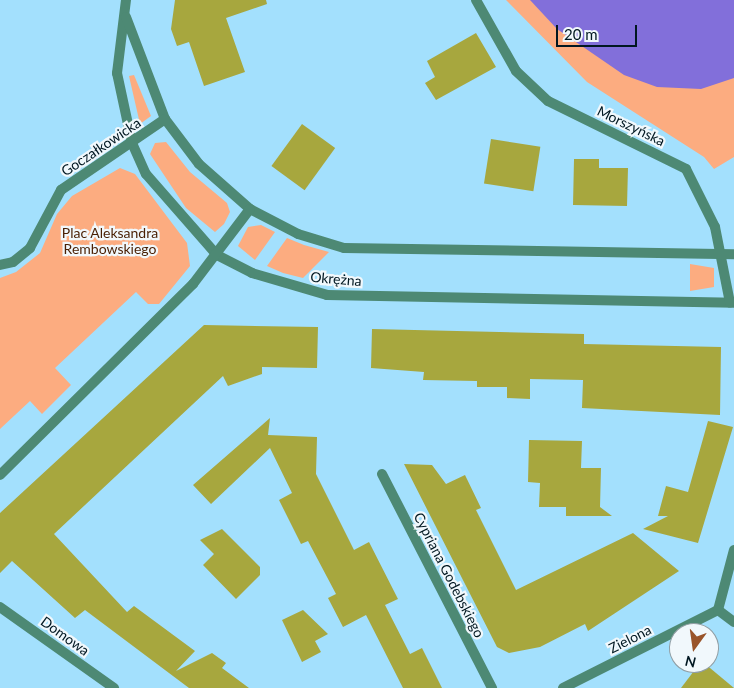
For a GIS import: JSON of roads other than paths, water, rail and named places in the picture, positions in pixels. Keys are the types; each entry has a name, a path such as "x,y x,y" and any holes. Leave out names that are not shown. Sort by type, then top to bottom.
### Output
{"street":[{"name":"Okrężna","path":"126,0 117,73 132,143 146,174 170,206 217,255 258,276 327,295 732,303"},
{"name":"Morszyńska","path":"476,0 516,71 548,100 686,169 715,227 732,303"},
{"name":"Okrężna","path":"124,13 165,119 221,188 250,209 298,234 344,248 734,254"},
{"name":"Goczałkowicka","path":"0,265 13,262 30,248 61,190 165,119"},
{"path":"0,475 217,255 250,209"},
{"name":"Cypriana Godebskiego","path":"382,474 492,688"},
{"path":"734,550 718,610 734,622"},
{"name":"Domowa","path":"0,607 114,688"},
{"name":"Zielona","path":"563,688 718,610"}],"park label":[{"name":"Plac Aleksandra Rembowskiego","path":"110,242"}]}
